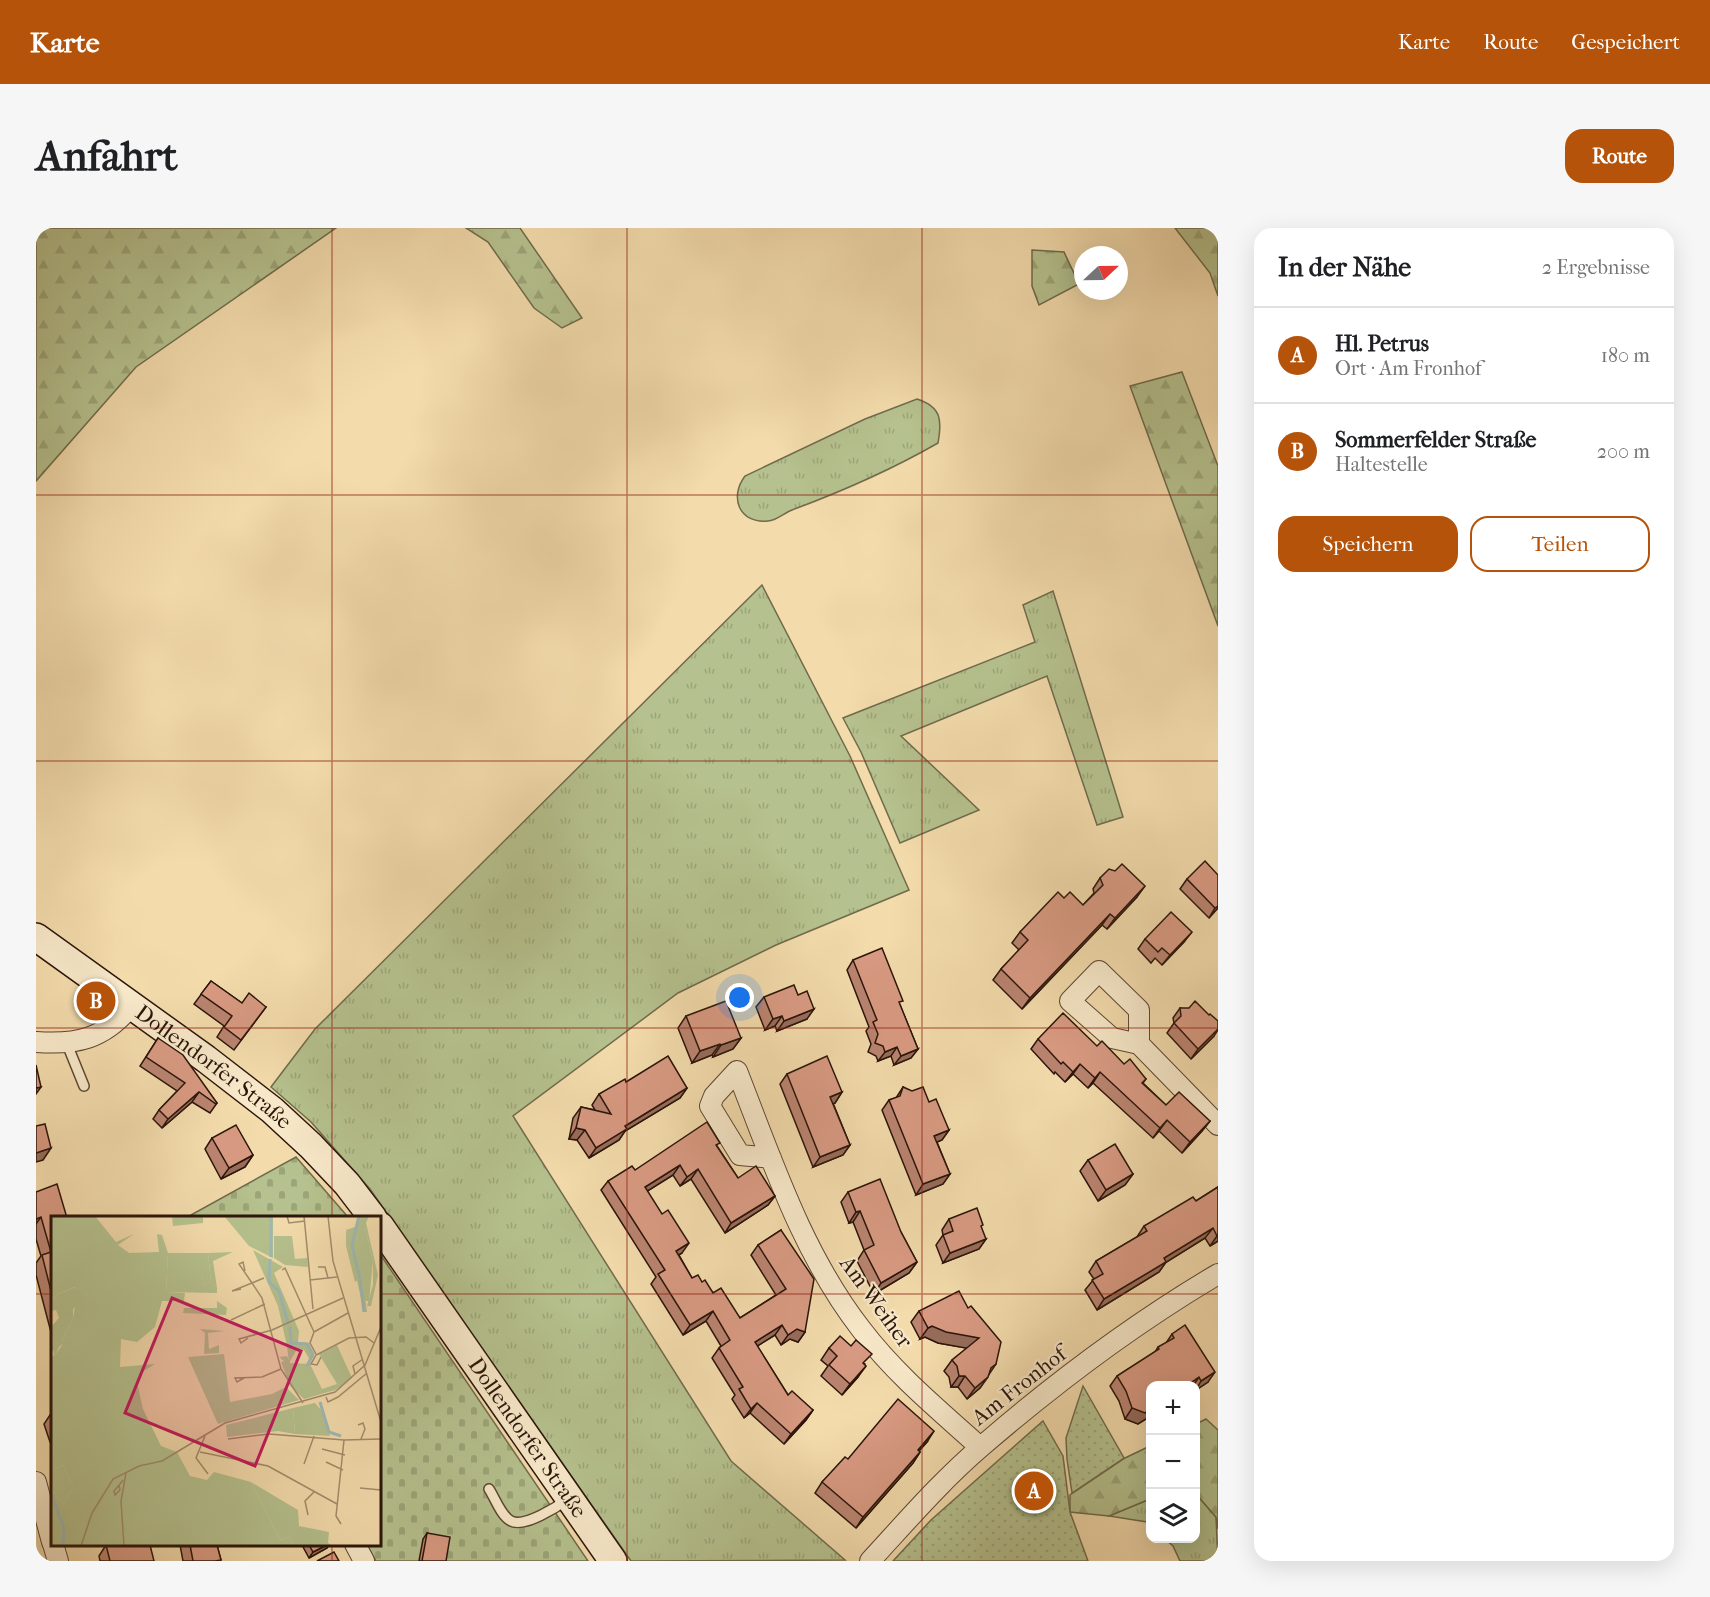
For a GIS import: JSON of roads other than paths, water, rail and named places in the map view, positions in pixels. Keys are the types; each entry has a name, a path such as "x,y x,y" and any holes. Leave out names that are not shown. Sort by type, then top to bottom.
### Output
{"main road":[{"name":"Dollendorfer Straße","path":"36,937 272,1110 311,1146 371,1216"},
{"name":"Dollendorfer Straße","path":"381,1227 613,1561"}],"street":[{"path":"36,1042 67,1044 92,1038 109,1028 131,1006"},
{"path":"1139,1044 1218,1125"},
{"name":"Am Weiher","path":"771,1158 811,1251 860,1329 894,1368 980,1447"},
{"name":"Am Fronhof","path":"870,1561 980,1447 1080,1368 1172,1301 1218,1274"},
{"path":"36,1482 51,1536"},
{"path":"54,1546 58,1561"},
{"path":"356,1546 364,1561"}],"lane":[{"path":"67,1044 84,1086"},
{"path":"489,1489 512,1522 520,1522 551,1511 569,1499"}],"place":[{"name":"Sommerfelder Straße","path":"96,1001"},
{"name":"Hl. Petrus","path":"1034,1491"}]}
